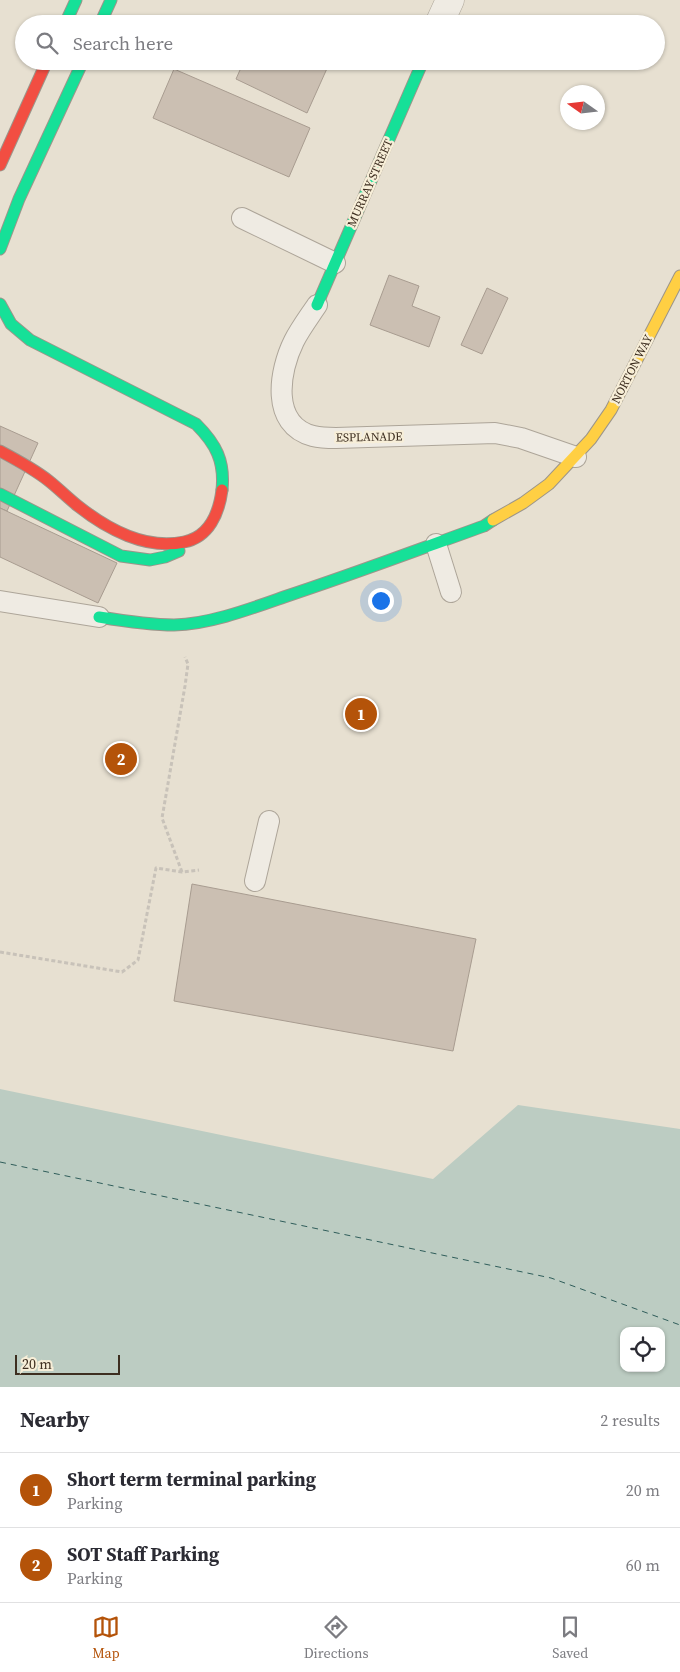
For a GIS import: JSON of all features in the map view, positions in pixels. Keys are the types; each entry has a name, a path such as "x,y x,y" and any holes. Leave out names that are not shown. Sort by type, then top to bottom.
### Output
{"main road":[{"path":"69,15 76,0"},
{"path":"104,15 111,0"},
{"path":"0,165 44,70"},
{"path":"0,248 19,199 79,70"},
{"name":"MURRAY STREET","path":"317,305 419,70"},
{"name":"NORTON WAY","path":"99,617 148,624 174,625 194,623 240,612 484,526 523,504 549,484 576,457 602,426 680,276"},
{"path":"0,304 11,324 30,340 196,424 217,450 223,474 223,493 212,522 204,532 185,548 174,554 148,560 135,560 108,551 0,494"},
{"path":"0,451 48,480 78,507 132,536 159,544 172,544 195,539 204,532"}],"street":[{"path":"443,15 450,0"}],"lane":[{"path":"242,218 335,263"},
{"name":"ESPLANADE","path":"317,305 294,341 285,366 281,392 286,414 293,424 311,436 336,438 495,433 521,438 576,457"},
{"path":"436,544 451,592"},
{"path":"0,601 99,617"},
{"path":"255,881 269,821"}],"path":[{"path":"174,625 188,664 162,818 182,872"},
{"path":"0,952 122,972 138,960 156,868 182,872 199,870"}],"shaded area":[{"path":"0,1089 433,1179 518,1105 680,1129 680,1387 0,1387"}],"building":[{"path":"174,70 176,70 310,128 289,177 153,118"},
{"path":"240,70 326,70 307,113 236,79"},
{"path":"389,275 419,286 412,306 440,317 429,347 370,325"},
{"path":"487,288 508,298 482,354 461,345"},
{"path":"0,426 38,443 7,511 0,508"},
{"path":"0,508 117,563 98,603 0,557"},
{"path":"192,884 476,939 453,1051 174,1001"}],"ferry route":[{"path":"0,1162 551,1278 680,1325"}],"traffic: fast":[{"path":"69,15 76,0"},
{"path":"104,15 111,0"},
{"path":"0,249 19,199 79,70"},
{"path":"317,305 419,70"},
{"path":"0,304 11,324 30,340 196,424 209,439 218,454 222,470 222,490"},
{"path":"0,494 121,556 150,560 165,557 179,551"},
{"path":"99,617 146,624 174,625 216,619 359,571 484,526 493,520"}],"traffic: slow":[{"path":"493,520 523,503 549,484 591,439 611,410 680,276"}],"traffic: jam":[{"path":"0,165 43,70"},
{"path":"0,451 43,477 78,506 114,530 155,543 170,544 184,542 200,535 211,523 215,515 222,490"}],"place":[{"name":"Short term terminal parking","path":"361,714"},
{"name":"SOT Staff Parking","path":"121,759"}]}
